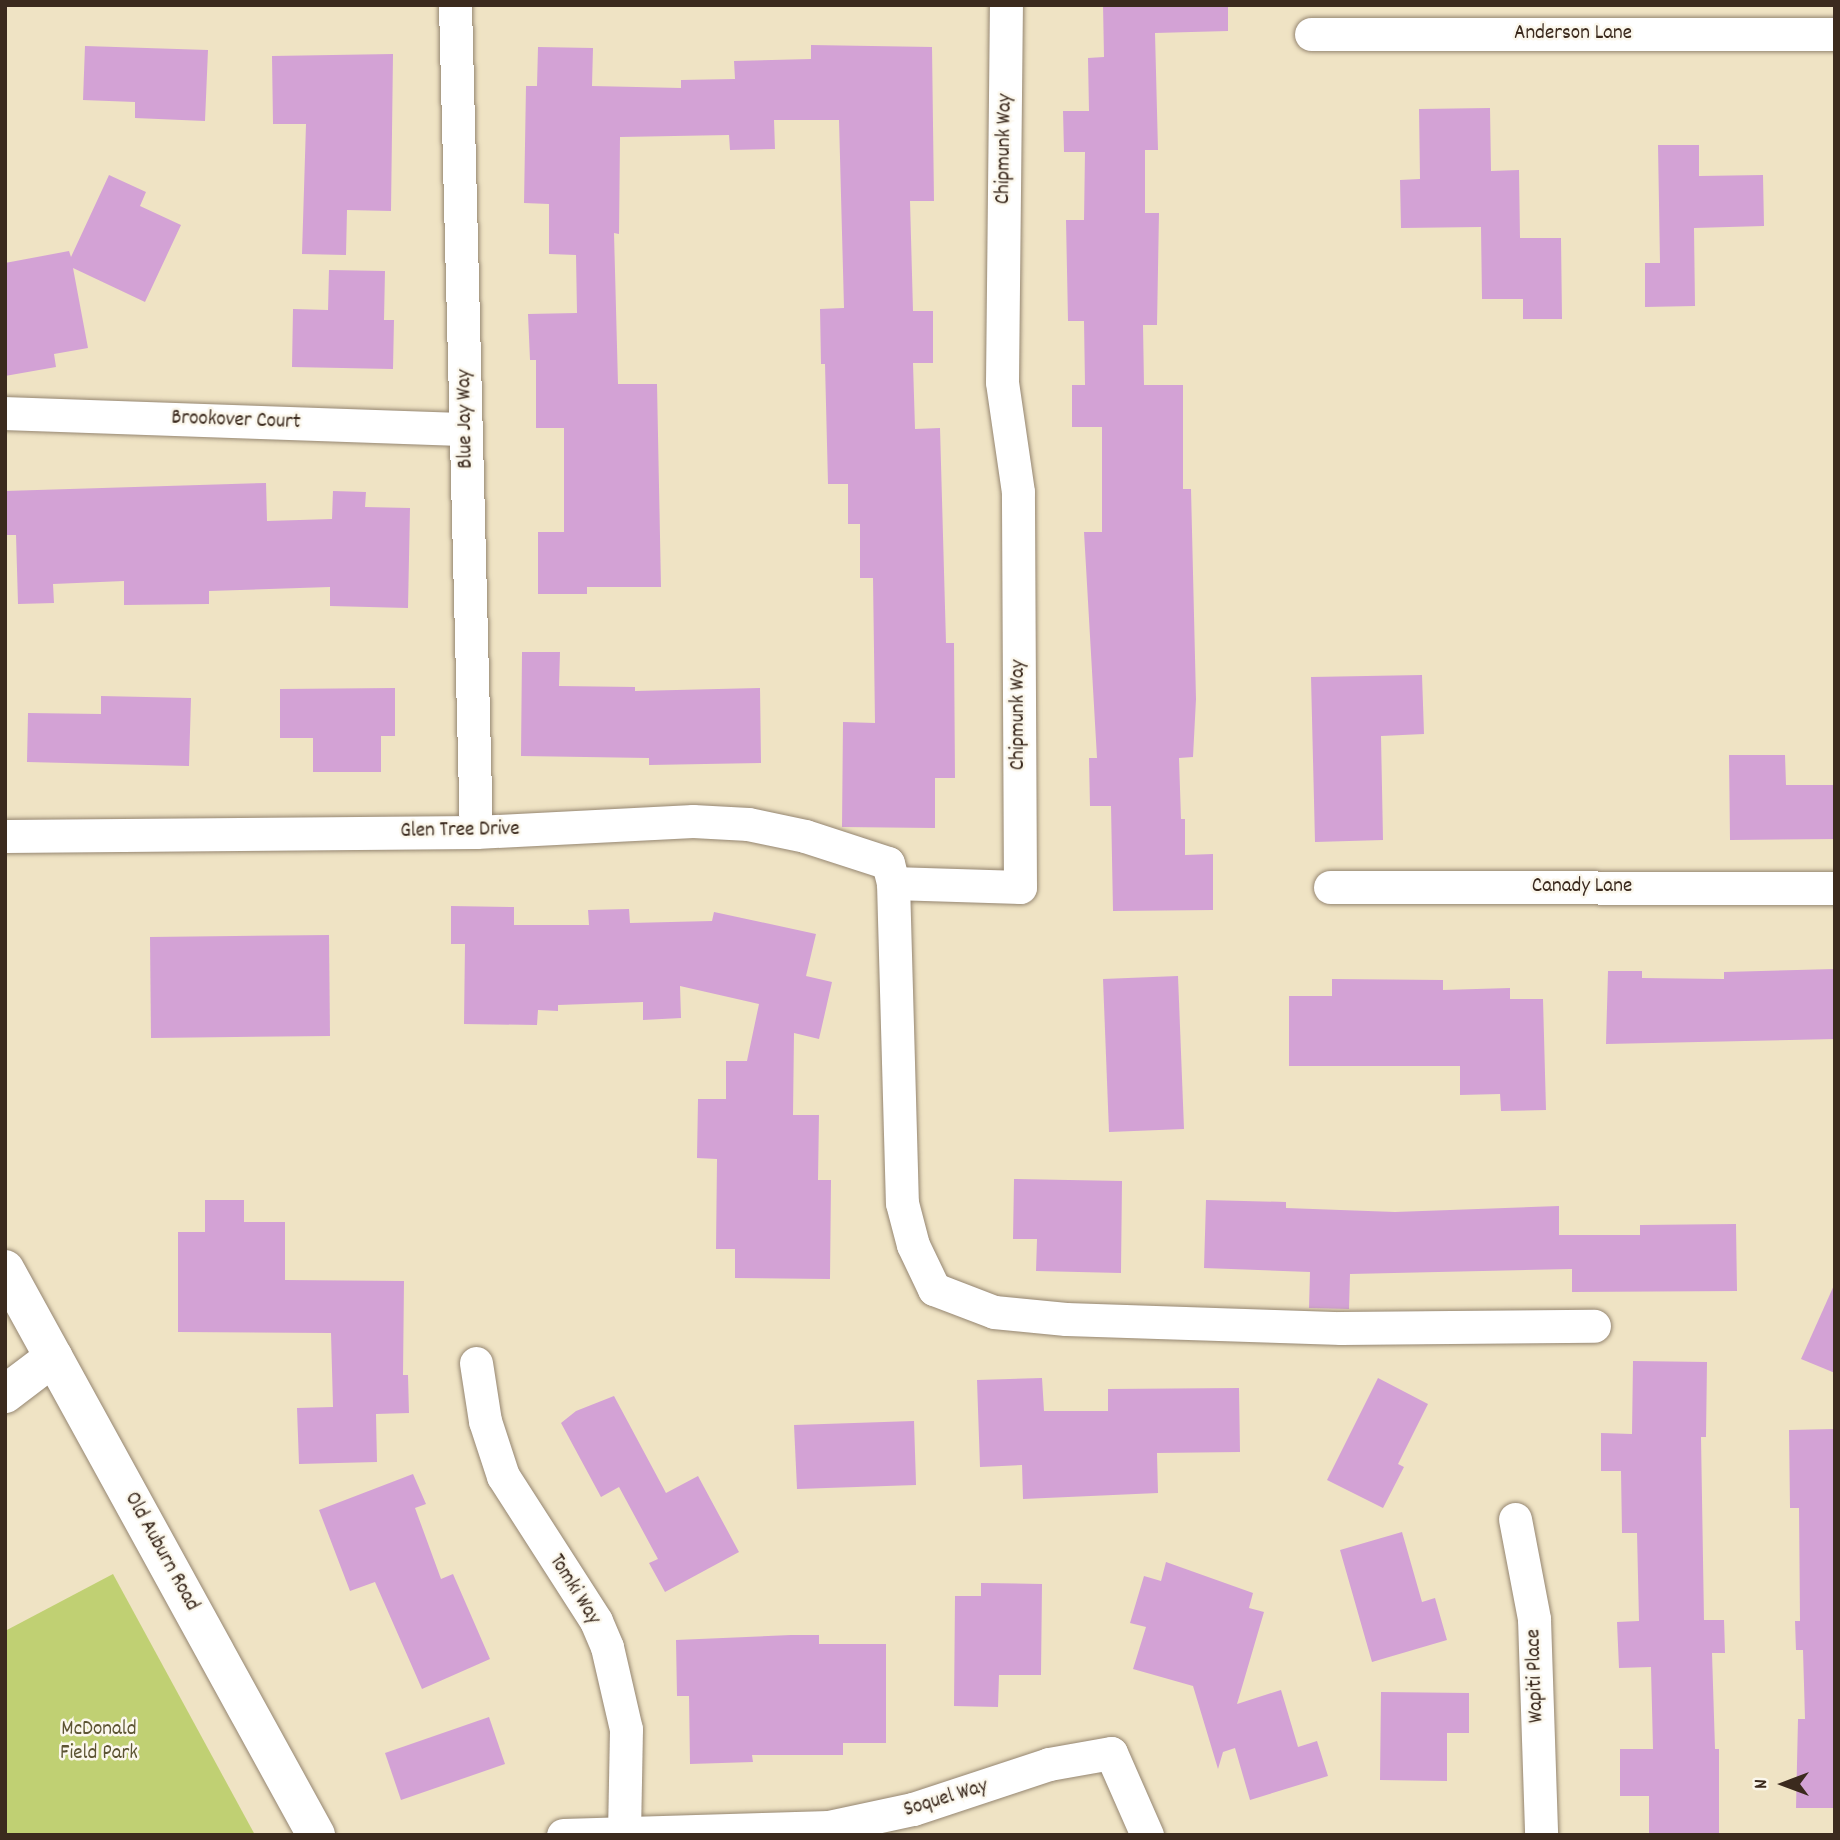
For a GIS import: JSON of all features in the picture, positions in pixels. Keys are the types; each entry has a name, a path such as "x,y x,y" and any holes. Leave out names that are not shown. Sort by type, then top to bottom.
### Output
{"main road":[{"name":"Old Auburn Road","path":"5,1269 316,1835"},
{"path":"5,1363 54,1357"},
{"path":"5,1394 54,1357"}],"street":[{"name":"Blue Jay Way","path":"455,5 477,832"},
{"name":"Chipmunk Way","path":"893,883 1020,887 1018,492 1002,382 1006,5"},
{"name":"Anderson Lane","path":"1311,34 1835,34"},
{"name":"Brookover Court","path":"5,413 466,429"},
{"name":"Glen Tree Drive","path":"5,836 477,832 693,821 748,824 805,836 888,863 893,883"},
{"path":"893,883 902,1203 913,1245 934,1289 994,1312 1066,1319 1340,1328 1594,1326"},
{"name":"Canady Lane","path":"1330,887 1835,888"},
{"name":"Tomki Way","path":"476,1363 485,1421 503,1476 596,1621 607,1647 626,1730 624,1831"},
{"name":"Wapiti Place","path":"1515,1519 1534,1619 1541,1835"},
{"name":"Soquel Way","path":"563,1835 624,1831 829,1827 913,1810 1049,1764 1111,1753 1147,1835"}],"green space":[{"name":"McDonald Field Park","path":"113,1574 255,1835 5,1835 5,1631"}],"building":[{"path":"1103,5 1228,5 1228,31 1155,33 1158,150 1145,150 1145,213 1159,213 1157,325 1143,325 1144,385 1183,385 1183,489 1191,489 1196,699 1193,757 1179,758 1181,819 1185,819 1185,855 1213,854 1213,910 1113,911 1111,806 1090,806 1089,758 1097,758 1084,532 1102,532 1102,427 1072,427 1072,385 1085,385 1084,321 1068,321 1066,220 1084,220 1085,152 1064,152 1063,111 1089,111 1088,58 1104,57"},
{"path":"811,45 932,47 934,201 910,201 913,311 933,311 933,363 913,363 915,429 940,428 946,643 954,643 955,778 935,778 935,828 842,827 843,722 875,723 873,578 860,578 860,524 848,524 848,484 828,484 825,364 821,364 820,309 844,308 839,120 774,120 775,149 730,150 729,135 620,137 619,234 614,233 618,384 657,384 661,587 587,587 587,594 538,594 538,532 564,532 564,428 536,428 536,360 530,360 528,314 577,313 576,255 549,254 549,204 524,203 526,86 537,86 538,47 593,48 592,86 681,88 681,80 735,79 734,61 811,59"},
{"path":"85,46 208,50 205,121 135,118 135,102 83,100"},
{"path":"393,54 391,211 347,210 346,255 302,254 306,124 273,124 272,56"},
{"path":"1490,108 1491,171 1519,170 1520,238 1561,238 1562,319 1523,319 1523,299 1482,299 1481,227 1401,228 1400,180 1420,179 1419,109"},
{"path":"1658,145 1699,145 1699,176 1763,175 1764,226 1694,228 1695,306 1645,307 1645,263 1660,263"},
{"path":"109,175 146,192 140,206 181,225 145,302 73,268 88,348 54,354 56,367 5,376 5,263 69,251 71,257"},
{"path":"329,270 385,271 384,320 394,320 393,369 292,367 293,309 328,310"},
{"path":"266,483 267,521 332,519 333,491 366,492 365,507 410,508 408,608 330,606 330,587 209,591 209,604 124,605 124,581 53,584 54,603 18,604 16,535 5,535 5,491"},
{"path":"522,652 560,652 559,686 635,687 635,691 760,688 761,763 649,765 649,758 521,756"},
{"path":"1422,675 1424,734 1381,736 1383,840 1315,842 1311,677"},
{"path":"395,688 395,736 381,736 381,772 313,772 313,738 280,738 280,689"},
{"path":"101,696 191,698 189,766 27,762 28,713 101,714"},
{"path":"1729,755 1785,755 1786,785 1835,785 1835,839 1730,840"},
{"path":"451,906 514,907 514,925 589,925 588,910 629,909 630,923 712,921 714,912 816,934 806,976 832,982 819,1039 794,1033 793,1115 819,1115 818,1180 831,1180 830,1279 735,1278 735,1249 716,1249 717,1159 697,1158 698,1099 726,1099 726,1061 747,1061 759,1004 680,986 681,1018 643,1020 643,1002 558,1005 558,1011 538,1010 537,1025 464,1024 465,944 451,944"},
{"path":"329,935 330,1036 151,1038 150,937"},
{"path":"1835,969 1835,1039 1606,1044 1608,971 1642,971 1642,978 1724,979 1724,972"},
{"path":"1178,976 1184,1129 1109,1132 1103,979"},
{"path":"1332,979 1443,980 1443,990 1510,988 1510,999 1543,999 1546,1110 1501,1111 1500,1094 1460,1095 1460,1066 1289,1066 1289,996 1332,996"},
{"path":"1014,1179 1122,1181 1121,1273 1036,1271 1037,1239 1013,1239"},
{"path":"205,1200 244,1200 244,1222 285,1222 285,1280 404,1281 403,1375 408,1375 409,1413 376,1414 377,1462 299,1464 297,1408 333,1407 331,1333 178,1332 178,1232 205,1232"},
{"path":"1206,1200 1286,1202 1286,1208 1395,1212 1559,1206 1559,1235 1640,1235 1640,1225 1736,1224 1737,1291 1572,1292 1572,1269 1350,1274 1349,1309 1309,1308 1310,1272 1204,1268"},
{"path":"1835,1283 1835,1373 1801,1359"},
{"path":"1633,1361 1707,1362 1706,1437 1701,1437 1704,1620 1724,1620 1725,1653 1712,1653 1715,1749 1719,1749 1719,1835 1649,1835 1649,1796 1620,1796 1620,1749 1653,1749 1651,1667 1619,1668 1617,1622 1639,1621 1637,1533 1622,1533 1621,1471 1601,1471 1601,1433 1632,1434"},
{"path":"1042,1378 1044,1411 1108,1411 1108,1389 1239,1388 1240,1452 1157,1453 1158,1493 1023,1499 1022,1465 980,1467 977,1380"},
{"path":"1378,1378 1428,1404 1398,1464 1404,1467 1383,1508 1327,1480"},
{"path":"614,1396 666,1493 698,1476 739,1552 665,1592 649,1563 658,1559 619,1487 601,1497 561,1423 576,1411"},
{"path":"914,1421 916,1485 797,1489 794,1425"},
{"path":"1835,1429 1835,1808 1796,1808 1798,1719 1805,1719 1803,1650 1796,1650 1795,1621 1800,1621 1799,1508 1790,1508 1789,1430"},
{"path":"413,1474 426,1504 415,1508 441,1579 453,1574 490,1659 422,1689 375,1582 350,1591 319,1510"},
{"path":"1402,1532 1422,1602 1435,1598 1447,1640 1372,1662 1340,1550"},
{"path":"1166,1562 1253,1593 1249,1608 1264,1612 1237,1704 1281,1690 1298,1747 1317,1741 1328,1776 1250,1800 1235,1748 1223,1752 1218,1769 1193,1686 1133,1669 1146,1627 1130,1623 1144,1576 1161,1581"},
{"path":"981,1583 1042,1584 1041,1675 999,1675 998,1707 954,1706 955,1596 981,1596"},
{"path":"819,1635 819,1644 886,1644 886,1743 843,1743 843,1755 752,1755 753,1762 690,1764 689,1696 677,1696 676,1640"},
{"path":"1381,1692 1469,1693 1469,1733 1447,1733 1447,1781 1380,1780"},
{"path":"489,1717 505,1764 401,1800 385,1753"}]}
